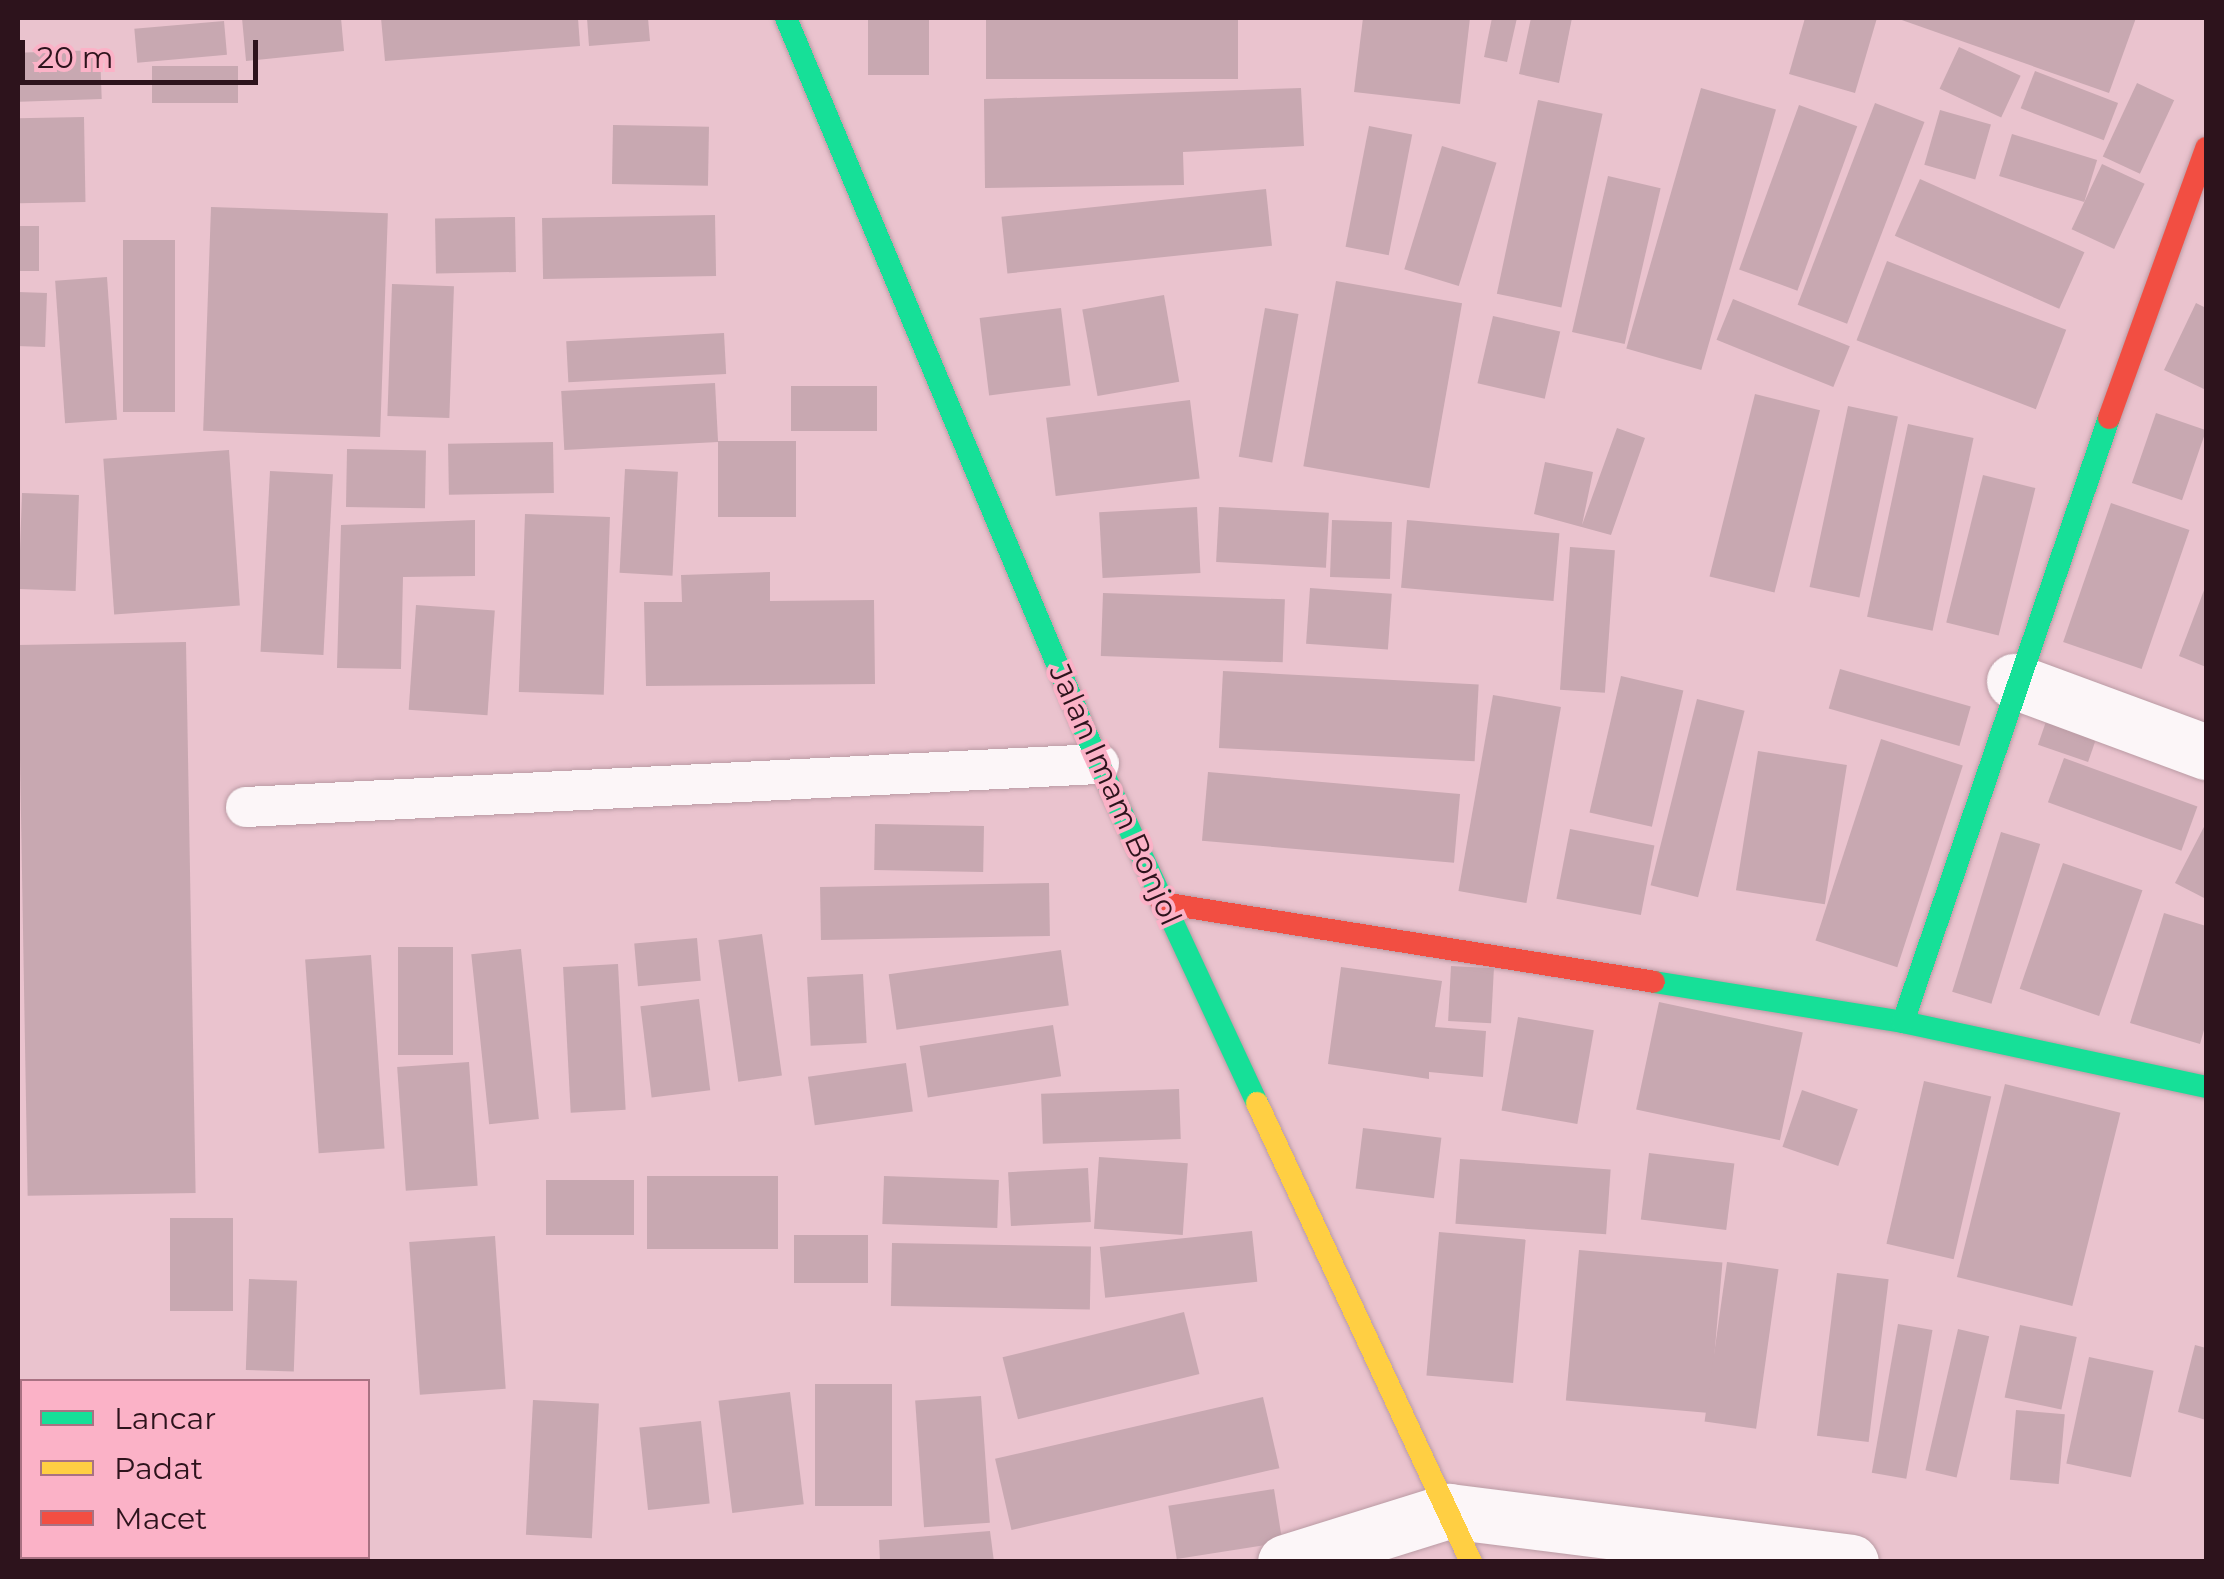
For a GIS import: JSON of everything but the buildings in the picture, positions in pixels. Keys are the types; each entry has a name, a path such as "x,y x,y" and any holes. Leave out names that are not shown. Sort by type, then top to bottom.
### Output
{"street":[{"name":"Jalan Imam Bonjol","path":"786,18 1099,764 1471,1562"},
{"path":"1903,1022 2014,681 2206,148"},
{"path":"2014,681 2206,752"},
{"path":"1162,903 1903,1022 2206,1087"},
{"path":"1285,1562 1448,1512 1851,1562"}],"lane":[{"path":"246,807 1099,764"}],"traffic: fast":[{"path":"786,18 1099,764 1257,1103"},
{"path":"1903,1022 2109,418"},
{"path":"1654,982 1903,1022 2206,1087"}],"traffic: slow":[{"path":"1257,1103 1471,1562"}],"traffic: jam":[{"path":"2109,418 2206,148"},
{"path":"1162,903 1654,982"}]}
